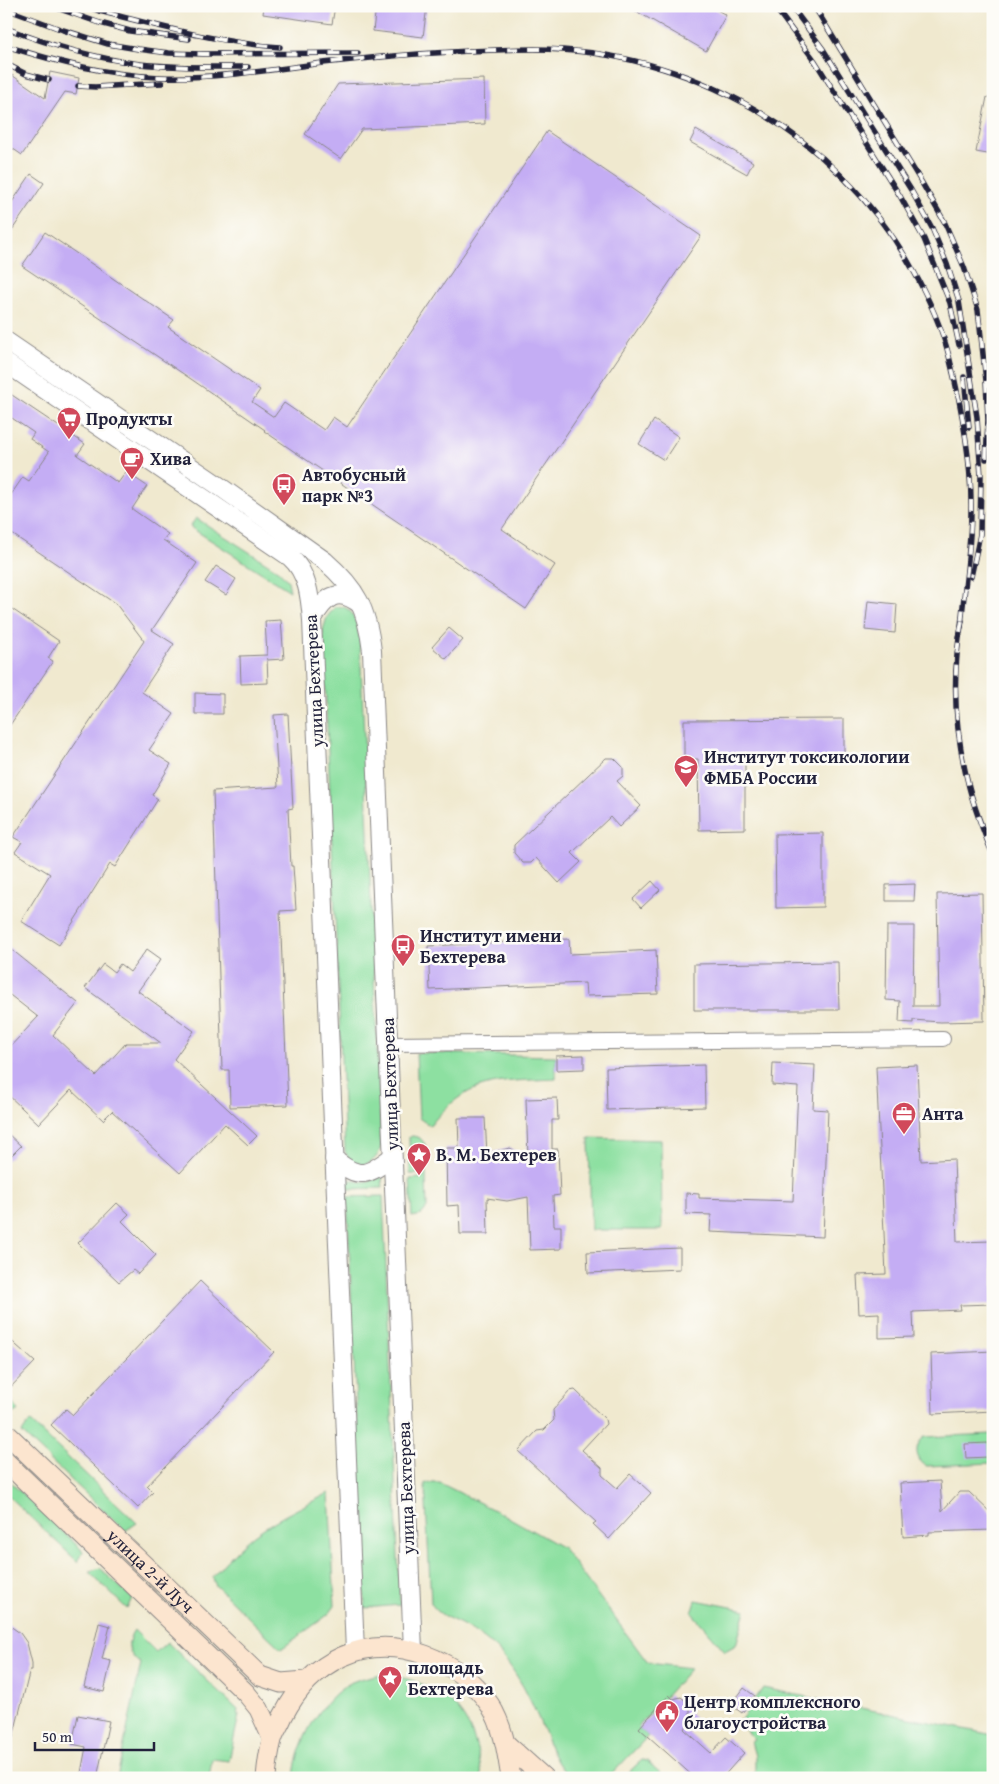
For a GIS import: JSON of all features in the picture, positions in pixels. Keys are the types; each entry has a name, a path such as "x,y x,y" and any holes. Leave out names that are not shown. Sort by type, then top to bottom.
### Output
{"main road":[{"name":"улица 2-й Луч","path":"6,1433 260,1676 281,1683 306,1682"},
{"name":"улица 2-й Луч","path":"6,1462 246,1693 259,1709 272,1738"},
{"path":"266,1778 272,1738 290,1703 306,1682 335,1660 355,1651 383,1647 413,1650 441,1661 463,1676 479,1691 499,1724 505,1743 511,1778"},
{"path":"505,1743 544,1778"}],"street":[{"name":"улица Бехтерева","path":"6,341 302,544 337,572 351,588 362,605 369,627 372,651 413,1650"},
{"name":"улица Бехтерева","path":"6,363 290,557 303,574 308,591 312,620 355,1651"},
{"path":"312,620 325,601 333,596 344,595 362,605"},
{"path":"388,1044 943,1039"},
{"path":"334,1158 347,1169 364,1173 374,1170 392,1157"}],"green space":[{"path":"196,518 279,571 288,581 290,591 190,527"},
{"path":"335,607 342,607 351,612 356,623 360,641 381,1146 375,1159 364,1164 353,1162 348,1158 345,1151 323,630 327,617"},
{"path":"416,1053 556,1056 556,1079 502,1082 472,1090 458,1098 444,1110 430,1126 419,1118"},
{"path":"409,1137 420,1138 425,1144 427,1208 421,1215 412,1217 410,1179 422,1178 421,1174 410,1174"},
{"path":"589,1138 661,1140 662,1230 591,1230"},
{"path":"382,1176 383,1188 347,1189 346,1178 365,1182"},
{"path":"383,1196 400,1605 365,1608 347,1197"},
{"path":"6,1398 19,1410 6,1417"},
{"path":"30,1421 137,1523 125,1531 22,1433"},
{"path":"993,1434 993,1463 927,1466 923,1464 918,1456 917,1448 925,1437"},
{"path":"6,1478 83,1551 78,1562 6,1494"},
{"path":"425,1483 440,1483 508,1517 563,1548 648,1663 691,1668 638,1727 648,1736 608,1778 579,1778 564,1771 554,1755 529,1697 505,1659 476,1633 440,1613 431,1603"},
{"path":"329,1493 335,1606 329,1614 281,1649 216,1586 212,1577 254,1535 281,1518"},
{"path":"100,1568 132,1598 127,1609 91,1574 91,1571"},
{"path":"696,1600 746,1610 736,1645 725,1651 692,1613"},
{"path":"134,1630 156,1652 167,1642 238,1710 239,1715 229,1761 212,1759 209,1778 117,1778 141,1663 133,1657 129,1649 129,1640"},
{"path":"382,1674 408,1679 421,1684 445,1697 455,1706 470,1729 478,1753 482,1778 294,1778 305,1737 312,1723 330,1699 352,1682"},
{"path":"763,1688 993,1735 993,1778 755,1778 755,1756 751,1742 754,1740 740,1721"},
{"path":"642,1760 647,1761 666,1778 622,1778"}],"building":[{"path":"264,6 335,6 332,24 263,14"},
{"path":"376,6 427,6 423,37 373,31"},
{"path":"627,6 710,6 726,15 706,51"},
{"path":"6,71 45,98 50,72 79,78 76,94 65,92 22,155 6,144"},
{"path":"484,79 485,124 362,129 341,159 305,134 338,84"},
{"path":"987,97 993,98 993,155 976,152"},
{"path":"696,130 753,162 747,174 690,142"},
{"path":"547,131 701,236 502,529 555,565 526,609 264,431 191,379 22,266 45,232 174,320 168,327 260,390 252,402 274,417 284,403 324,430 333,417 347,427"},
{"path":"31,174 44,183 6,239 6,211"},
{"path":"6,391 85,444 77,455 118,483 126,472 147,486 132,509 168,534 163,540 197,563 152,630 174,644 142,692 174,714 149,750 171,764 152,795 158,799 115,867 110,864 59,945 21,921 50,874 15,852 22,842 13,837 144,641 116,604 6,530 6,502 23,477 29,481 49,452 30,439 34,433 6,414"},
{"path":"654,420 679,437 664,460 639,444"},
{"path":"216,566 236,579 226,595 205,582"},
{"path":"868,601 897,604 895,633 865,630"},
{"path":"6,605 59,641 48,658 53,661 6,731"},
{"path":"281,620 284,659 267,660 268,683 241,684 240,656 267,655 265,621"},
{"path":"449,628 463,640 446,659 432,647"},
{"path":"195,693 223,694 223,714 195,714"},
{"path":"288,714 293,808 288,809 291,866 293,866 296,910 280,911 288,1105 230,1107 229,1070 222,1070 213,791 278,787 274,715"},
{"path":"844,719 844,758 745,759 745,829 699,830 698,759 684,759 684,720"},
{"path":"606,758 614,758 623,767 623,776 617,781 641,806 619,827 610,817 572,853 581,862 559,883 536,858 531,863 523,863 514,853 514,845"},
{"path":"823,833 823,907 776,908 775,834"},
{"path":"652,881 660,890 641,908 633,899"},
{"path":"915,884 914,901 886,901 886,885"},
{"path":"982,893 984,1021 940,1022 913,1020 913,1023 899,1022 900,1001 886,1000 887,926 914,926 913,1006 939,1006 937,894"},
{"path":"569,939 570,954 656,950 658,994 586,996 585,983 430,990 428,946"},
{"path":"6,945 78,1003 53,1035 96,1076 126,1043 161,1043 85,988 103,964 114,972 120,964 130,972 147,949 161,959 138,991 194,1031 174,1059 257,1136 248,1145 225,1124 180,1173 112,1111 103,1120 71,1090 39,1124 6,1093 6,1051 38,1017 6,992"},
{"path":"838,962 839,1010 694,1010 694,964"},
{"path":"584,1055 584,1069 556,1070 556,1056"},
{"path":"773,1063 815,1065 813,1109 828,1110 823,1237 710,1232 711,1215 686,1214 686,1193 699,1194 699,1198 793,1201 798,1087 772,1085"},
{"path":"704,1065 705,1107 607,1110 606,1068"},
{"path":"917,1065 921,1161 954,1159 957,1242 993,1241 993,1304 960,1305 961,1310 913,1312 914,1337 879,1338 879,1313 859,1314 857,1275 886,1274 876,1067"},
{"path":"557,1098 558,1120 552,1120 552,1149 558,1149 560,1195 553,1196 554,1226 561,1226 561,1249 530,1250 528,1197 507,1201 487,1198 488,1234 460,1234 459,1205 447,1206 446,1148 459,1148 458,1118 485,1118 487,1154 510,1148 528,1158 526,1099"},
{"path":"6,1132 21,1146 6,1161"},
{"path":"117,1203 129,1214 122,1221 156,1255 138,1274 133,1270 119,1282 78,1243"},
{"path":"680,1248 680,1269 588,1273 587,1252"},
{"path":"200,1281 274,1352 147,1486 153,1492 138,1508 51,1425 66,1409 73,1415"},
{"path":"6,1336 35,1362 6,1392"},
{"path":"993,1351 993,1411 933,1414 931,1354"},
{"path":"575,1390 605,1419 606,1424 582,1450 602,1468 602,1475 617,1488 630,1474 651,1493 609,1539 593,1524 596,1522 518,1451 537,1431 544,1430 554,1420 553,1410 570,1391"},
{"path":"988,1443 989,1457 966,1458 965,1444"},
{"path":"940,1481 942,1511 959,1492 969,1492 993,1515 993,1530 929,1532 929,1535 903,1537 900,1483"},
{"path":"6,1623 20,1633 27,1643 32,1663 32,1670 30,1670 10,1749 6,1748"},
{"path":"99,1623 110,1626 102,1659 111,1661 104,1692 84,1687"},
{"path":"744,1688 755,1696 742,1713 731,1705"},
{"name":"Центр комплексного благоустройства","path":"669,1695 673,1699 681,1697 690,1705 690,1714 694,1718 684,1729 711,1753 726,1737 744,1753 722,1778 695,1778 639,1728"},
{"path":"78,1715 109,1721 97,1778 80,1778 86,1747 72,1744"}],"railway":[{"path":"51,6 130,31 189,39"},
{"path":"86,6 99,11 189,33 234,42 280,47"},
{"path":"774,6 815,61 900,196 924,239 950,303 959,345"},
{"path":"791,6 823,49 911,190 932,228 947,264 959,301 977,417 981,476 980,534 971,577"},
{"path":"814,6 944,221 964,267 978,310 986,381 988,420 986,459"},
{"path":"6,9 108,44 169,53 358,53"},
{"path":"6,28 72,50 140,64 248,67"},
{"path":"6,46 101,71 160,77 221,75 349,60 455,52 534,49 592,53 648,64 702,83 753,108 800,139 843,177 880,220 912,268 938,322 946,344 958,393 970,472 971,525 961,627"},
{"path":"6,64 26,74 49,80"},
{"path":"78,86 95,87 162,83"},
{"path":"964,377 969,427"},
{"path":"962,621 956,662 956,704 960,746 971,796 993,855"}],"place":[{"name":"Продукты","path":"69,440"},
{"name":"Хива","path":"132,480"},
{"name":"Автобусный парк №3","path":"284,506"},
{"name":"Институт токсикологии ФМБА России","path":"686,788"},
{"name":"Институт имени Бехтерева","path":"403,967"},
{"name":"Анта","path":"904,1135"},
{"name":"В. М. Бехтерев","path":"419,1176"},
{"name":"площадь Бехтерева","path":"390,1699"},
{"name":"Центр комплексного благоустройства","path":"667,1733"}]}
